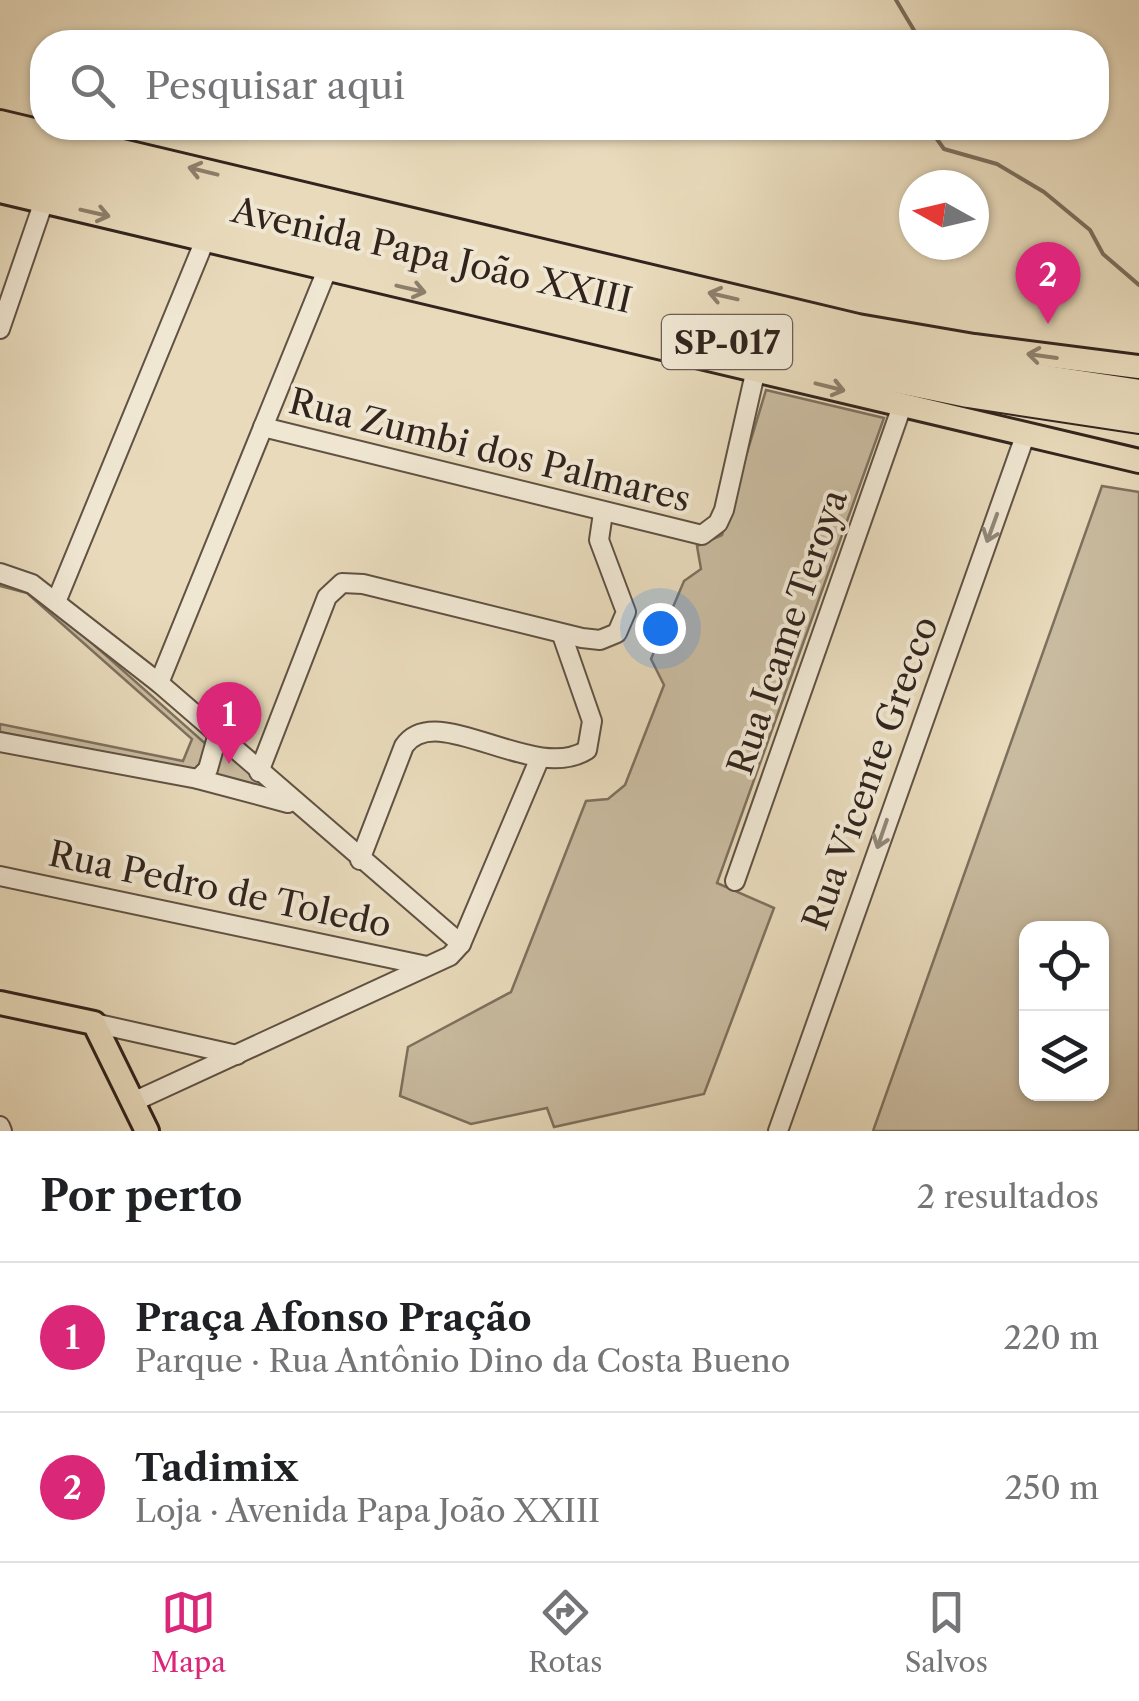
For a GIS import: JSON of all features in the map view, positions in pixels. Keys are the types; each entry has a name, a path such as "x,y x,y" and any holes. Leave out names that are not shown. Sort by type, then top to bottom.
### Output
{"highway":[{"name":"Avenida Papa João XXIII","path":"0,142 323,246"},
{"name":"Avenida Papa João XXIII","path":"0,168 323,246 829,342 1132,407"}],"main road":[{"name":"Avenida Papa João XXIII","path":"0,122 30,129"},
{"name":"Avenida Papa João XXIII","path":"76,140 858,326 993,349 1139,366"},
{"name":"Avenida Papa João XXIII","path":"0,191 205,240 323,246 756,369 1139,461"},
{"path":"0,1002 94,1023 147,1131"}],"street":[{"path":"0,329 44,201"},
{"path":"56,602 205,240"},
{"path":"159,683 263,428 323,246"},
{"name":"Rua Zumbi dos Palmares","path":"263,428 682,534 702,535 714,527 724,510 756,369"},
{"name":"Rua Icame Teroya","path":"735,881 902,406"},
{"name":"Rua Vicente Grecco","path":"778,1131 1025,436"},
{"path":"258,772 327,597 342,584 363,584 562,635 608,638 626,619 624,599 599,540 603,513"},
{"path":"0,573 32,584 159,683 461,944"},
{"path":"360,860 404,746 415,734 436,729 539,760 580,755 592,742 592,721 562,635"},
{"path":"573,668 582,638"},
{"path":"198,780 208,769 217,737"},
{"path":"0,742 198,780 296,805"},
{"path":"133,1102 450,956 461,944 539,760"},
{"name":"Rua Pedro de Toledo","path":"0,876 427,966"},
{"path":"94,1023 237,1054"}],"shaded area":[{"path":"766,390 884,418 717,883 774,908 704,1094 554,1127 547,1108 471,1124 400,1096 408,1047 511,992 586,801 608,799 625,785 664,685 651,659 684,581 701,569 697,546 722,535"},
{"path":"1102,486 1139,492 1139,1131 873,1131"},
{"path":"0,579 30,588 207,745 197,770 0,732 0,724 183,761 192,739 27,593 0,586"},
{"path":"218,741 283,800 207,778"}],"waterway":[{"path":"896,0 914,30"},
{"path":"938,140 944,149 997,164 1044,192 1090,230 1103,254 1139,285"}],"place":[{"name":"Tadimix","path":"1048,324"},
{"name":"Praça Afonso Pração","path":"229,764"}]}
